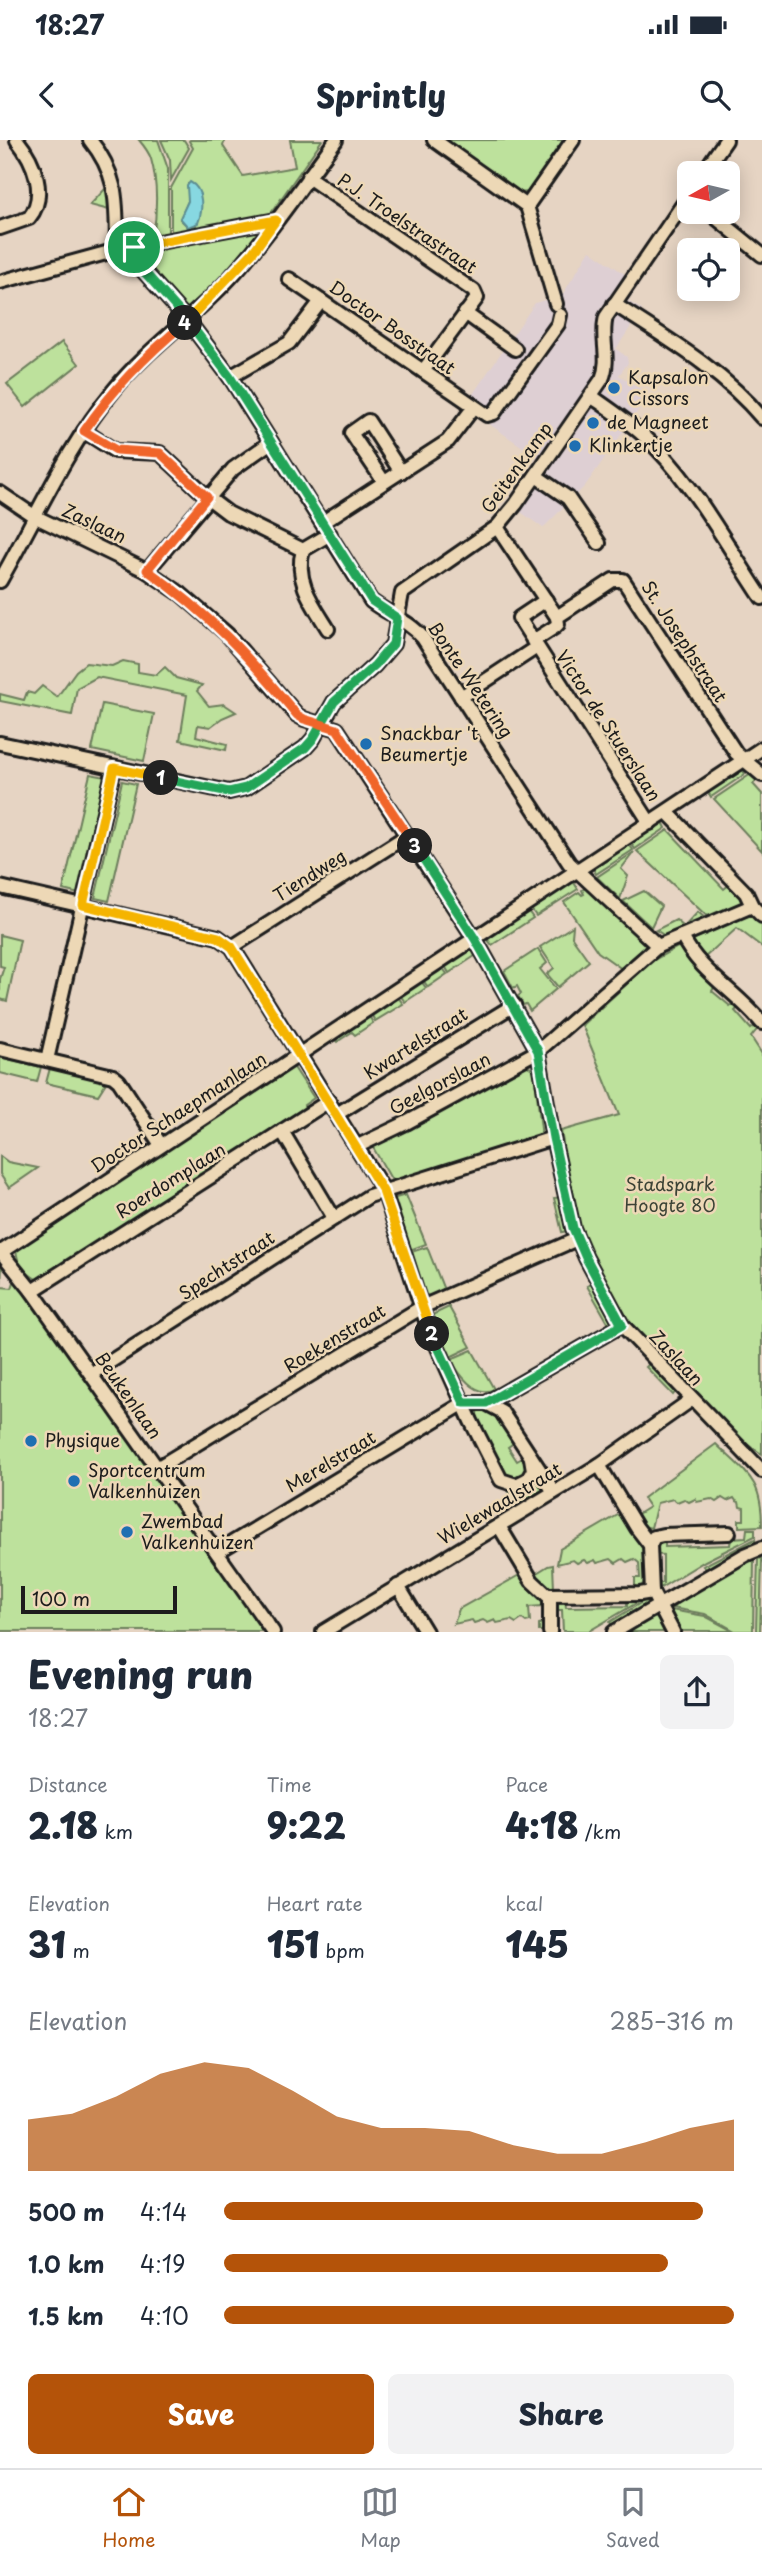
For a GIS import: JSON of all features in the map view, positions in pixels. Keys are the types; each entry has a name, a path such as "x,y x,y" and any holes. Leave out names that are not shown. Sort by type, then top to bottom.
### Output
{"street":[{"path":"0,228 29,218 36,206 36,177 29,158 17,140"},
{"path":"90,140 100,152 115,186 117,250"},
{"path":"0,581 63,463 115,389 137,364 188,321 253,252 336,140"},
{"path":"328,629 305,593 300,560 303,550 384,482 452,438 474,407 487,415 494,413 558,314 527,206 434,140"},
{"path":"527,206 573,140"},
{"path":"711,161 726,140"},
{"name":"P.J. Troelstrastraat","path":"308,177 474,291 477,298 465,313"},
{"name":"Geitenkamp","path":"0,743 229,792 246,788 305,748 334,702 375,665 393,644 402,593 497,527 536,476 591,396 606,369 604,323 614,304 677,213"},
{"path":"0,282 117,250 276,220"},
{"path":"724,224 762,255"},
{"name":"Bonte Wetering","path":"134,247 139,266 188,321 230,377 372,601 413,626 423,638 569,863 658,946"},
{"name":"Doctor Bosstraat","path":"289,279 474,407"},
{"path":"230,377 289,343 321,301"},
{"path":"614,304 700,362 741,395 762,418"},
{"path":"423,371 465,313 515,349"},
{"path":"591,396 643,435 665,458 689,488 762,598"},
{"path":"384,482 351,433 368,421 401,472"},
{"path":"84,431 116,450 160,453 228,513 303,550"},
{"path":"147,570 207,497 240,462 271,442"},
{"path":"536,476 568,498 599,543"},
{"name":"Zaslaan","path":"0,493 34,516 147,570 181,594 227,634 297,715 337,729 475,939 514,1004 538,1051 553,1138 576,1239 622,1325 762,1471"},
{"path":"461,697 558,625 546,600 497,527"},
{"name":"St. Josephstraat","path":"556,617 618,579 623,580 736,753 762,775"},
{"name":"Victor de Stuerslaan","path":"546,600 519,618 650,823"},
{"name":"Doctor Schaepmanlaan","path":"0,1252 762,748"},
{"path":"47,1060 114,768"},
{"path":"667,812 746,893 752,906 762,916"},
{"name":"Tiendweg","path":"232,947 408,835"},
{"path":"0,887 218,937 232,947 358,1146 383,1191 422,1307 501,1480 516,1485 528,1479 533,1470 531,1458"},
{"name":"Geelgorslaan","path":"358,1146 538,1051 658,946 752,906"},
{"path":"682,936 701,965 743,1001 762,1023"},
{"name":"Kwartelstraat","path":"337,1114 514,1004"},
{"path":"0,1049 113,1076 161,1145"},
{"name":"Roerdomplaan","path":"32,1291 329,1101"},
{"path":"282,1131 334,1218"},
{"path":"383,1191 553,1138"},
{"name":"Spechtstraat","path":"91,1374 369,1196 383,1191"},
{"name":"Roekenstraat","path":"158,1468 422,1307 576,1239"},
{"name":"Beukenlaan","path":"0,1252 32,1291 273,1632"},
{"path":"486,1403 622,1325"},
{"name":"Wielewaalstraat","path":"323,1632 599,1465 691,1399"},
{"path":"464,1403 486,1403 501,1411 554,1492"},
{"name":"Merelstraat","path":"217,1552 464,1403"},
{"path":"599,1465 650,1545"},
{"path":"499,1526 531,1581 540,1591 550,1596 652,1592"},
{"path":"673,1632 652,1592 650,1545 654,1537 729,1533"},
{"path":"614,1632 745,1555 762,1548"},
{"path":"398,1586 426,1632"},
{"path":"550,1596 550,1632"}],"shaded area":[{"path":"590,250 639,284 628,301 642,310 616,349 627,357 628,363 619,375 649,395 585,486 543,528 518,510 549,465 464,407 535,303 563,294"}],"green space":[{"path":"139,140 158,140 168,169 168,235 153,238 155,178 150,156"},
{"path":"161,140 184,140 189,148 171,180 170,160"},
{"path":"225,140 223,146 243,176 295,167 290,140 322,140 269,216 171,234 171,188 193,148 189,141","holes":["188,183 196,226 188,227 180,219 188,201"]},
{"path":"441,140 568,140 530,192 516,193"},
{"path":"107,187 113,211 90,205"},
{"path":"260,228 262,231 259,237 197,303 187,310 179,307 144,269 141,256 147,250"},
{"path":"62,342 79,364 25,407 7,384"},
{"path":"123,661 138,664 138,672 156,675 165,667 176,678 202,685 197,691 209,706 224,704 236,712 210,727 198,725 196,736 227,744 226,750 180,740 187,695 97,677 77,688 72,715 0,701 0,694 24,700 27,692 34,694 42,686 57,697 76,671 86,663 112,666"},
{"path":"102,704 154,714 144,761 92,750"},
{"path":"742,769 745,774 711,797 708,792"},
{"path":"754,772 759,778 753,784 762,794 762,851 714,799"},
{"path":"90,774 106,777 79,894 63,890"},
{"path":"122,781 136,784 109,901 95,898"},
{"path":"663,822 666,828 635,849 631,843"},
{"path":"668,830 724,889 730,884 742,898 741,904 710,919 637,851"},
{"path":"629,844 633,850 596,874 593,868"},
{"path":"634,852 621,869 628,876 620,899 597,877"},
{"path":"573,881 578,889 536,916 531,909"},
{"path":"588,886 590,893 645,944 644,949 622,969 598,952 564,902 579,892 584,894 582,890"},
{"path":"644,891 661,906 651,927 623,901"},
{"path":"528,911 533,918 492,945 487,939 489,937"},
{"path":"698,912 707,920 665,936 656,930 676,920 684,927"},
{"path":"747,916 754,916 762,922 762,947 737,928 703,959 690,941"},
{"path":"573,926 572,937 589,961 558,987 547,974 554,968 540,947"},
{"path":"0,935 20,940 7,1001 0,999 0,979 4,967 0,966"},
{"name":"Stadspark Hoogte 80","path":"681,945 716,984 712,991 730,1006 736,1001 740,1006 735,1011 751,1029 757,1024 759,1027 751,1037 762,1054 762,1454 719,1419 661,1348 659,1350 631,1328 620,1312 578,1229 560,1144 563,1143 561,1131 619,1115 582,1025 652,961"},
{"path":"538,949 547,963 540,969 556,989 530,1011 518,996 521,994 517,986 513,988 504,971"},
{"path":"472,950 475,956 449,973 445,966"},
{"path":"442,967 447,974 428,987 423,980"},
{"path":"421,981 426,988 405,1002 400,995"},
{"path":"398,997 403,1004 375,1021 371,1014"},
{"path":"369,1016 373,1023 355,1035 352,1032 337,1042 334,1038"},
{"path":"0,1057 41,1067 37,1082 0,1073"},
{"path":"524,1064 534,1070 542,1137 394,1184 371,1144"},
{"path":"293,1066 314,1098 304,1105 306,1110 39,1281 23,1268 16,1248"},
{"path":"50,1068 107,1081 98,1095 46,1083"},
{"path":"0,1156 8,1162 38,1168 9,1188 0,1174"},
{"path":"406,1195 426,1244 407,1251 407,1241 392,1199"},
{"path":"561,1197 568,1231 562,1232 554,1198"},
{"path":"427,1247 444,1290 430,1296 421,1294 422,1288 412,1255 408,1253"},
{"name":"Sportcentrum Valkenhuizen","path":"0,1262 1,1287 12,1288 14,1282 19,1281 267,1631 0,1631"},
{"path":"593,1283 611,1317 610,1326 587,1286"},
{"path":"449,1307 471,1347 448,1358 450,1354 430,1316"},
{"path":"472,1350 494,1389 487,1391 474,1388 451,1359"},
{"path":"650,1363 676,1391 673,1395 646,1367"},
{"path":"484,1409 498,1416 515,1442 508,1447 517,1461 524,1457 527,1473 516,1479 505,1476 475,1416 478,1411"},
{"path":"716,1444 751,1479 759,1498 762,1526 739,1527 739,1520 744,1520 744,1508 740,1507 734,1498 727,1501 722,1498 716,1502 711,1499 697,1502 695,1499 689,1502 684,1499 677,1502 673,1499 657,1503 651,1528 643,1526 636,1515 649,1507 643,1498"},
{"path":"537,1473 547,1487 517,1505 508,1490 527,1487"},
{"path":"623,1512 644,1547 642,1586 635,1587 635,1578 640,1578 639,1563 634,1559 627,1562 623,1559 616,1563 611,1559 597,1563 595,1560 577,1563 573,1560 557,1564 560,1549"},
{"path":"747,1529 755,1529 755,1536 705,1561 657,1590 655,1583 663,1583 663,1555 655,1554 659,1541 665,1539 665,1547 730,1545 731,1538 746,1537"},
{"path":"755,1539 755,1542 707,1570 703,1566"},
{"path":"758,1558 762,1559 760,1632 756,1631"},
{"path":"754,1559 753,1631 735,1631 705,1614 672,1608 687,1597 686,1595 719,1575"},
{"path":"553,1565 554,1589 550,1589 540,1582 535,1574"},
{"path":"523,1573 545,1603 546,1631 539,1631 539,1624 543,1623 542,1606 529,1607 530,1621 526,1622 522,1619 516,1623 511,1620 497,1623 495,1620 488,1623 483,1620 474,1623 472,1620 454,1624 459,1609"},
{"path":"627,1598 645,1598 589,1631 563,1631 562,1610 554,1610 559,1600 565,1599 566,1607 627,1606"},
{"path":"647,1599 647,1606 613,1627 610,1622"},
{"path":"671,1610 705,1616 733,1631 678,1631"},
{"path":"649,1617 659,1618 670,1632 625,1632"}],"water":[{"path":"190,182 195,185 200,195 201,212 198,223 188,227 180,218 188,201 187,186"}],"place":[{"name":"Kapsalon Cissors","path":"614,388"},
{"name":"de Magneet","path":"593,423"},
{"name":"Klinkertje","path":"575,446"},
{"name":"Snackbar 't Beumertje","path":"366,744"},
{"name":"Physique","path":"31,1441"},
{"name":"Sportcentrum Valkenhuizen","path":"74,1481"},
{"name":"Zwembad Valkenhuizen","path":"127,1532"}],"route":[{"path":"134,247 139,266 188,321 230,377 372,601 397,618 393,644 375,665 334,702 320,725 313,739 305,748 246,788 229,792 114,768 83,905 218,937 232,947 358,1146 383,1191 426,1321 464,1403 486,1403 622,1325 576,1239 553,1138 538,1051 514,1004 475,939 337,729 320,725 297,715 227,634 181,594 147,570 207,497 160,453 116,450 84,431 137,364 188,321 228,280 276,220 134,247"}]}
